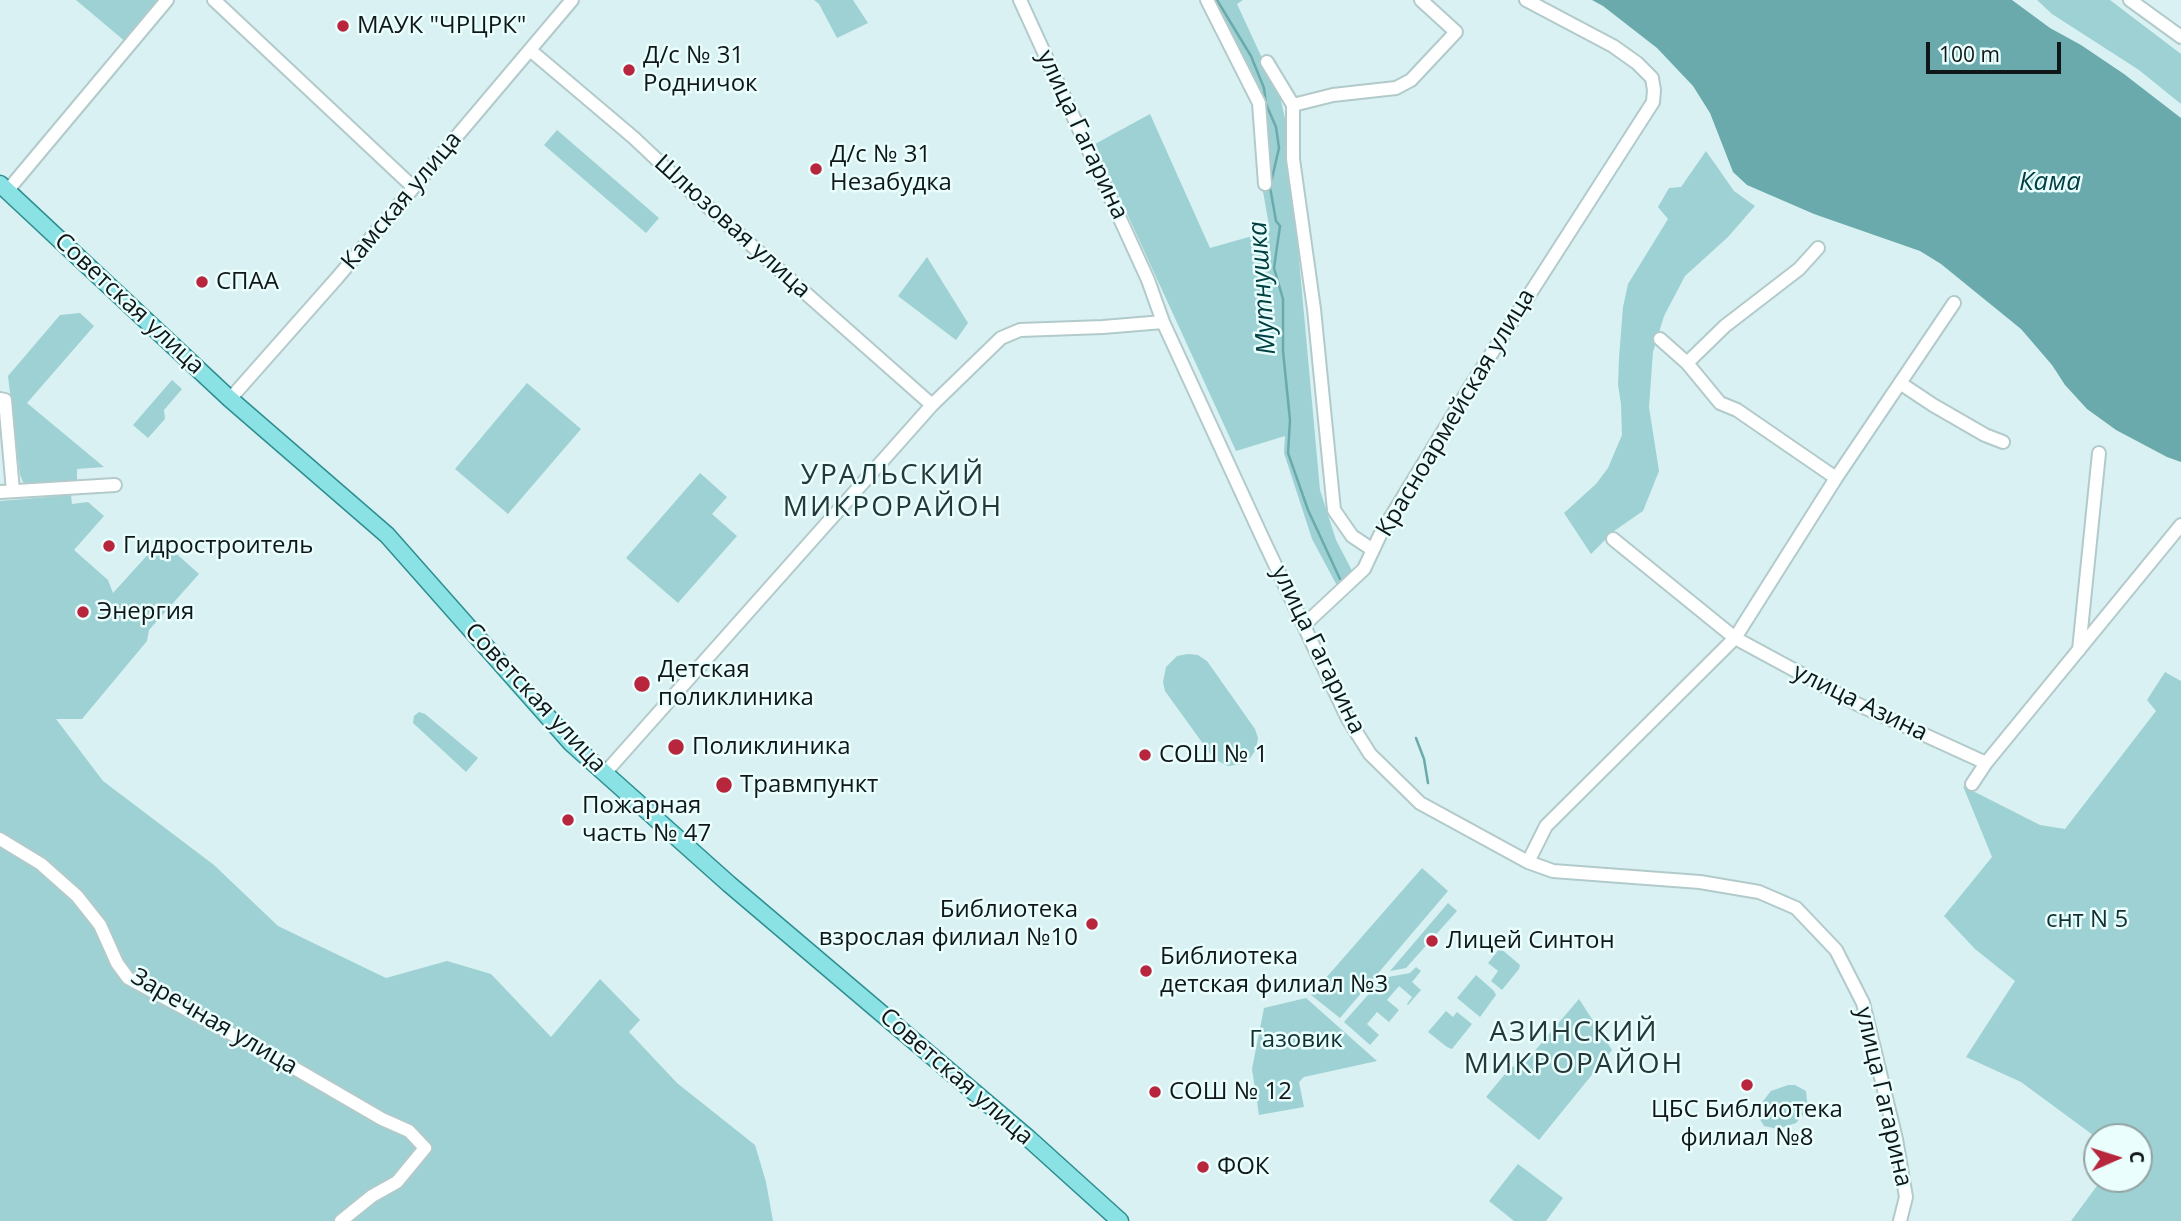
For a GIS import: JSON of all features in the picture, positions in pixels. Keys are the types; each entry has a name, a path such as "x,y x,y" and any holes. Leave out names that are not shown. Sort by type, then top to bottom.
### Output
{"main road":[{"name":"Советская улица","path":"4,187 230,399 387,535 559,730 605,773 729,884 1005,1118 1120,1221"}],"street":[{"path":"4,187 167,0"},
{"path":"214,0 413,187"},
{"name":"улица Гагарина","path":"1020,0 1148,280 1163,322 1348,719 1370,754 1420,803 1528,862 1553,872 1700,882 1759,892 1796,908 1836,950 1863,1003 1896,1139 1904,1185 1906,1197 1900,1221"},
{"path":"1207,0 1259,103 1265,184"},
{"path":"1267,62 1293,105 1333,95 1396,88 1411,80 1455,32 1421,0"},
{"name":"Красноармейская улица","path":"1293,105 1293,159 1314,309 1334,510 1352,536 1373,550 1523,303 1653,102 1652,78 1637,63 1614,47 1526,0"},
{"path":"2130,0 2181,37"},
{"name":"Камская улица","path":"230,399 337,278 530,50 567,2"},
{"name":"Шлюзовая улица","path":"530,50 634,138 689,190 932,404"},
{"path":"1687,363 1725,326 1799,269 1818,248"},
{"path":"1528,862 1546,826 1735,638 1836,478 1954,303"},
{"path":"605,773 932,404 1001,338 1020,330 1163,322"},
{"path":"1660,340 1687,363 1720,403 1737,410 1836,478"},
{"path":"1900,383 1985,435 2003,442"},
{"path":"0,399 5,400 7,491 115,485"},
{"path":"2079,650 2099,453"},
{"path":"1972,784 1986,763 2181,525"},
{"name":"улица Азина","path":"1614,539 1735,638 1857,704 1986,763"},
{"path":"1304,625 1364,569 1373,550"},
{"name":"Заречная улица","path":"0,839 41,864 77,896 100,925 117,963 128,978 382,1119 409,1131 425,1148 397,1182 372,1196 341,1221"}],"green space":[{"path":"76,0 164,0 127,43"},
{"path":"814,0 853,0 868,23 837,38 819,4"},
{"path":"1210,0 1243,0 1237,4 1280,97 1287,127 1320,490 1336,540 1358,582 1342,595 1312,539 1284,453 1285,436 1236,451 1095,144 1150,114 1210,248 1270,231 1262,186 1262,103"},
{"path":"2037,0 2110,0 2181,54 2181,104 2139,70 2052,14"},
{"path":"557,130 659,218 646,233 544,145"},
{"path":"1706,151 1734,191 1755,206 1728,237 1685,276 1664,316 1653,352 1649,407 1659,471 1643,511 1614,531 1591,554 1564,513 1596,484 1608,468 1622,435 1619,358 1623,307 1628,284 1668,219 1658,207 1669,188 1681,187"},
{"path":"927,257 968,323 956,340 898,296"},
{"path":"80,313 94,326 27,403 104,467 77,469 77,483 31,486 23,482 20,475 8,376 60,315"},
{"path":"172,380 182,389 164,410 165,419 148,438 133,425"},
{"path":"527,383 581,429 508,514 455,469"},
{"path":"700,473 727,497 712,514 737,536 678,603 626,558"},
{"path":"71,495 72,504 88,502 104,516 74,550 108,580 113,593 161,540 199,574 149,630 147,641 82,719 56,719 103,781 214,865 278,926 386,978 447,961 491,974 551,1037 600,979 640,1020 629,1032 677,1083 755,1145 766,1182 773,1221 0,1221 0,501"},
{"path":"1198,655 1207,661 1255,729 1258,738 1256,749 1243,764 1228,766 1214,759 1165,691 1163,682 1166,667 1177,656"},
{"name":"снт N 5","path":"2165,672 2181,681 2181,1221 2071,1221 2092,1193 2153,1193 2153,1123 2083,1123 2083,1128 2021,1082 1966,1057 2015,981 1975,949 1944,916 1992,857 1963,786 2040,825 2065,829 2156,711 2147,700"},
{"path":"419,712 425,714 478,758 466,772 413,723 414,716"},
{"path":"1422,868 1448,891 1340,1018 1311,995"},
{"path":"1448,903 1457,911 1406,968 1390,971"},
{"path":"1500,948 1520,965 1502,990 1491,981 1498,971 1488,963"},
{"path":"1416,967 1421,971 1412,982 1421,990 1408,1005 1412,997 1399,986 1387,1000 1399,1010 1389,1022 1377,1012 1367,1024 1379,1035 1370,1045 1344,1022 1383,978 1410,973"},
{"path":"1476,975 1496,995 1480,1017 1457,998"},
{"name":"Газовик","path":"1306,998 1377,1061 1304,1077 1299,1082 1304,1107 1259,1115 1252,1069 1264,1008"},
{"path":"1579,999 1612,1050 1539,1140 1486,1097 1510,1068 1527,1060"},
{"path":"1446,1011 1453,1017 1457,1012 1472,1024 1452,1049 1428,1032"},
{"path":"1795,1085 1806,1091 1808,1109 1796,1123 1778,1129 1764,1126 1758,1116 1759,1106 1771,1091"},
{"path":"1518,1164 1563,1198 1546,1221 1514,1221 1489,1201"}],"water":[{"name":"Кама","path":"1592,0 2012,0 2050,28 2124,74 2181,118 2181,462 2116,430 2087,409 2021,329 1941,264 1920,251 1814,214 1747,185 1733,172 1710,113 1693,86 1657,48"}],"waterway":[{"name":"Мутнушка","path":"1217,0 1251,56 1276,127 1279,148 1270,187 1276,221 1280,226 1274,268 1283,299 1283,351 1290,420 1288,453 1308,510 1340,579"},
{"name":"Мутнушка","path":"1416,738 1424,759 1428,783"}],"place":[{"name":"МАУК \"ЧРЦРК\"","path":"343,26"},
{"name":"Д/с № 31 Родничок","path":"629,70"},
{"name":"Д/с № 31 Незабудка","path":"816,169"},
{"name":"СПАА","path":"202,282"},
{"name":"Гидростроитель","path":"109,546"},
{"name":"Энергия","path":"83,612"},
{"name":"Детская поликлиника","path":"642,684"},
{"name":"Поликлиника","path":"676,747"},
{"name":"СОШ № 1","path":"1145,755"},
{"name":"Травмпункт","path":"724,785"},
{"name":"Пожарная часть № 47","path":"568,820"},
{"name":"Библиотека взрослая филиал №10","path":"1092,924"},
{"name":"Лицей Синтон","path":"1432,941"},
{"name":"Библиотека детская филиал №3","path":"1146,971"},
{"name":"ЦБС Библиотека филиал №8","path":"1747,1085"},
{"name":"СОШ № 12","path":"1155,1092"},
{"name":"ФОК","path":"1203,1167"}],"district":[{"name":"УРАЛЬСКИЙ МИКРОРАЙОН","path":"893,492"},
{"name":"АЗИНСКИЙ МИКРОРАЙОН","path":"1574,1049"}]}
